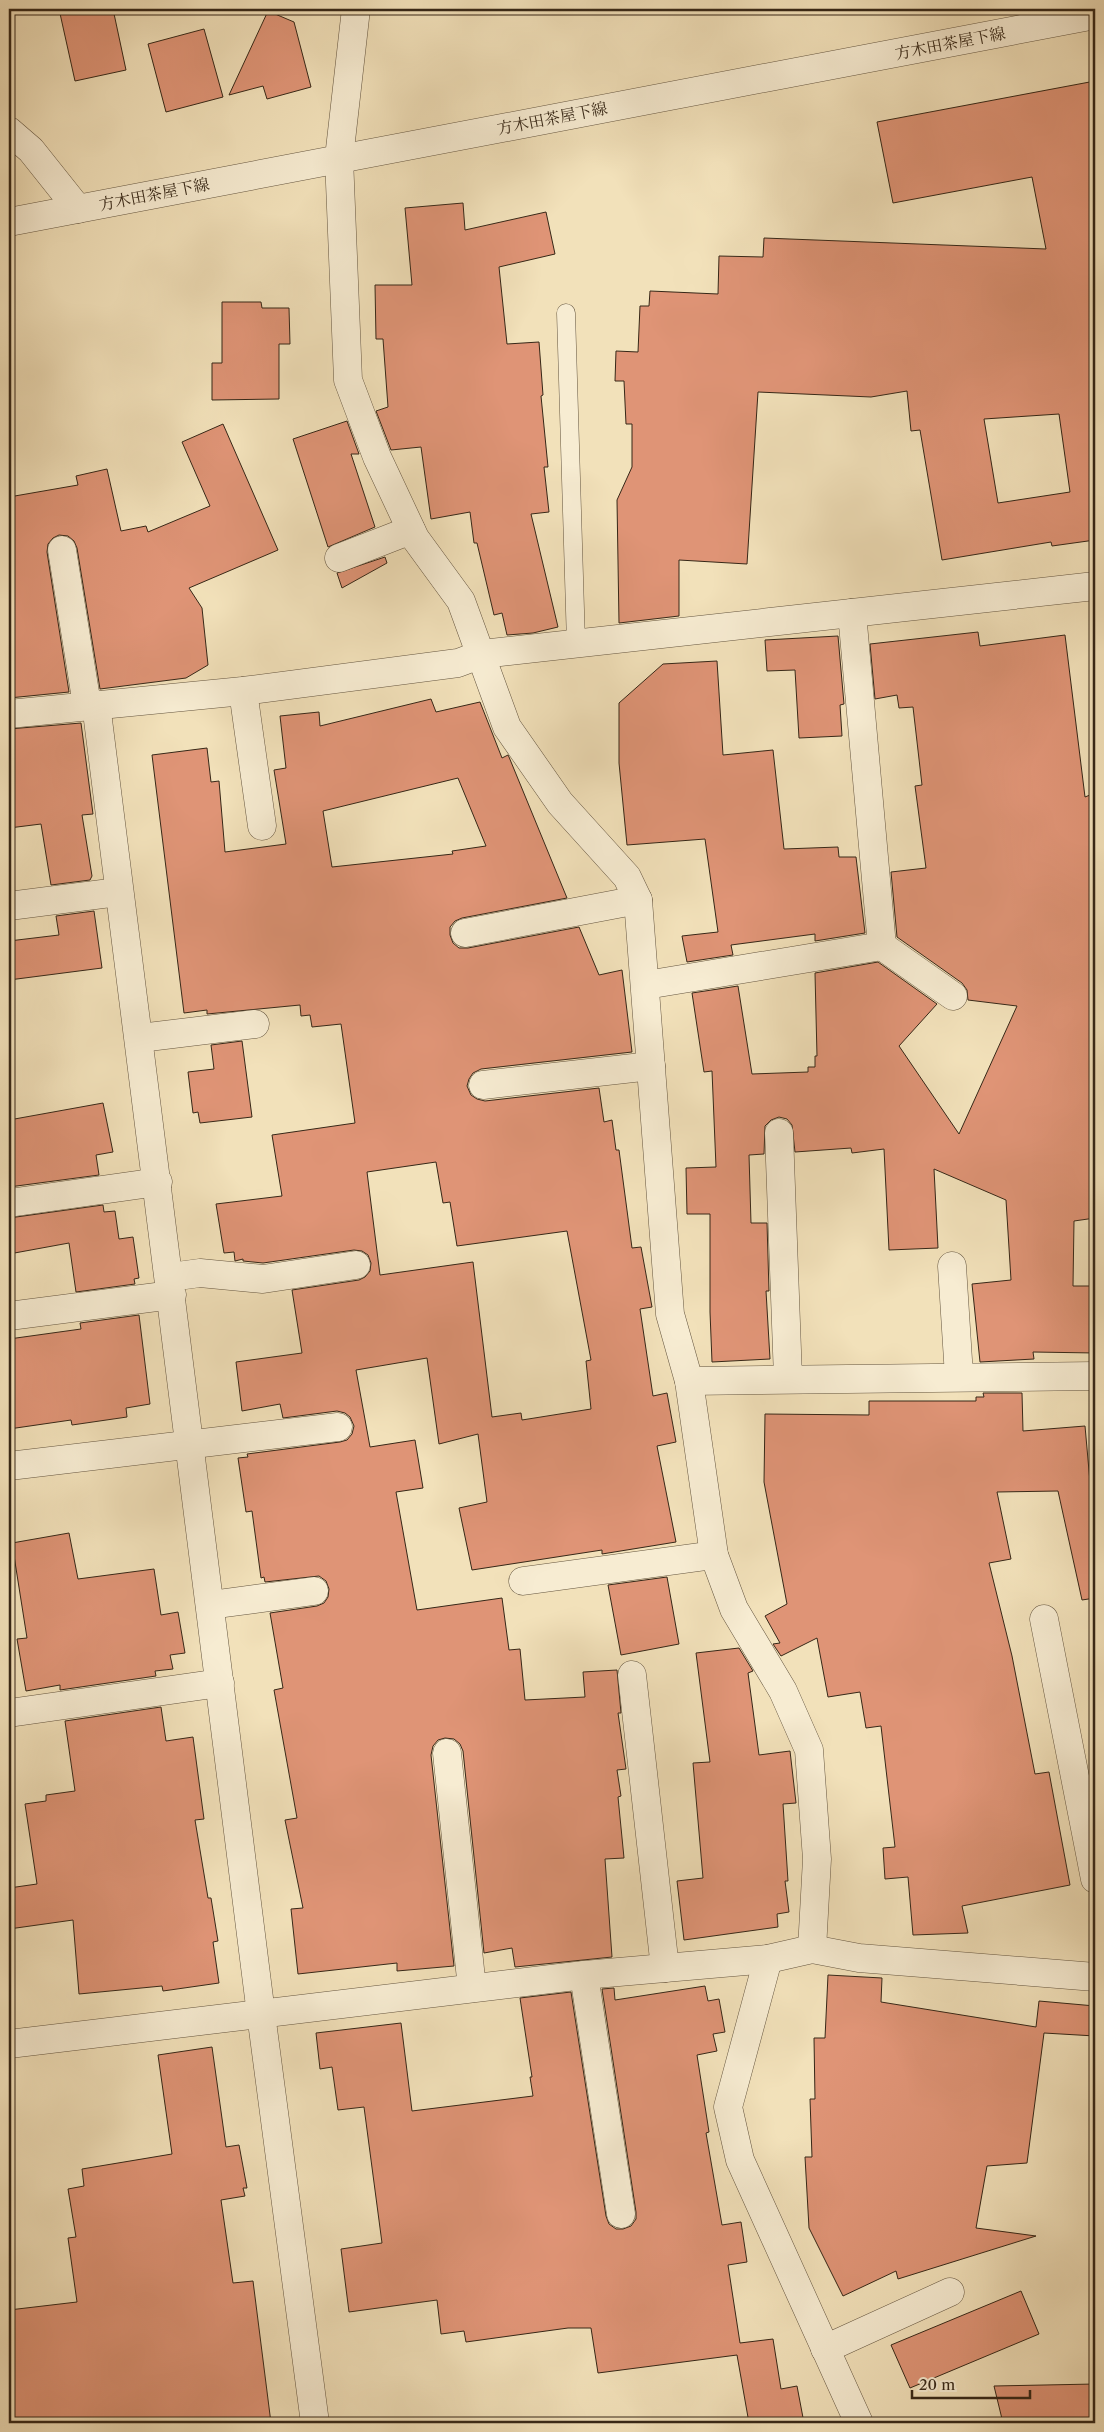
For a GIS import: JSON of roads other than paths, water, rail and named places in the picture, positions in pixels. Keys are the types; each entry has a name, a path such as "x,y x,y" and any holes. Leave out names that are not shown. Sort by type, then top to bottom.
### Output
{"street":[{"path":"356,9 339,158 348,380 377,458 415,538 461,601 482,654 507,727 560,803 627,877 638,900 670,1314 689,1381 714,1555 734,1609 783,1691 809,1750 818,1859 812,1949"},
{"name":"方木田茶屋下線","path":"9,222 1095,15"},
{"path":"9,131 32,150 78,209"},
{"path":"339,558 411,530"},
{"path":"62,550 91,705 140,1038 261,2014 315,2423"},
{"path":"9,714 243,691 458,663 482,654 1095,586"},
{"path":"852,613 882,946"},
{"path":"243,691 262,826"},
{"path":"9,906 118,892"},
{"path":"465,933 638,900"},
{"path":"646,985 882,946 953,996"},
{"path":"140,1038 255,1024"},
{"path":"484,1085 651,1066"},
{"path":"779,1133 788,1378"},
{"path":"9,1203 158,1182"},
{"path":"9,1316 171,1286 200,1273 263,1279 356,1265"},
{"path":"952,1266 959,1376"},
{"path":"689,1381 788,1378 1095,1376"},
{"path":"9,1466 338,1427"},
{"path":"523,1581 714,1555"},
{"path":"210,1605 314,1591"},
{"path":"1044,1620 1095,1879"},
{"path":"632,1675 666,1968"},
{"path":"9,1713 220,1683"},
{"path":"447,1753 472,1988"},
{"path":"9,2044 584,1975 768,1959 812,1949 859,1958 1095,1977"},
{"path":"768,1959 728,2107 740,2160 859,2423"},
{"path":"584,1975 621,2214"},
{"path":"826,2349 950,2292"}],"lane":[{"path":"566,313 576,643"}]}
